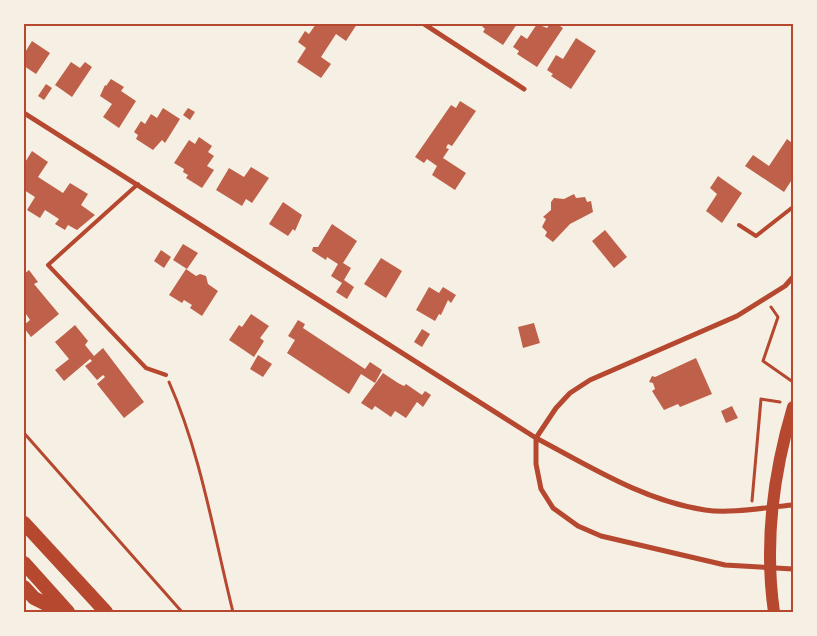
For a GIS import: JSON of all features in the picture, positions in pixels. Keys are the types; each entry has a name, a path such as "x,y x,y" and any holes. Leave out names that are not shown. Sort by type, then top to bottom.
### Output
{"highway":[{"path":"24,523 106,612"},
{"path":"24,563 68,612"},
{"path":"24,587 34,598 62,612"}],"main road":[{"path":"774,612 770,567 772,500 778,462 793,407"}],"street":[{"path":"424,24 524,89"},
{"path":"24,113 536,438 618,482 667,501 707,510 793,505"},
{"path":"793,277 785,286 737,316 590,380 570,393 556,408 536,438 536,464 541,489 553,508 578,526 601,536 725,565 793,569"}],"lane":[{"path":"138,184 48,266 146,368 166,375"},
{"path":"739,225 756,236 793,207"}],"path":[{"path":"772,307 778,317 763,361 793,382"},
{"path":"166,375 181,409 209,509 233,612"},
{"path":"752,501 761,399 766,400"},
{"path":"24,433 182,612"}],"building":[{"path":"316,24 357,24 346,41 336,34 321,57 331,64 321,78 297,62 306,48 298,42 305,31 309,34"},
{"path":"480,24 517,24 503,45 483,32 485,29"},
{"path":"537,24 547,28 550,24 557,24 563,28 537,67 517,54 519,51 513,47 521,35 527,39"},
{"path":"576,38 596,51 571,89 551,76 553,74 547,70 556,55 563,59"},
{"path":"32,41 50,53 36,74 24,66 24,54"},
{"path":"71,62 80,68 85,62 92,67 72,97 55,85"},
{"path":"111,79 124,87 121,91 136,101 119,128 103,117 112,104 100,96 105,85"},
{"path":"46,84 52,88 44,100 38,96"},
{"path":"460,101 476,111 452,146 448,144 446,148 449,149 443,158 466,173 455,190 432,175 437,166 427,159 424,163 415,157 451,105 456,108"},
{"path":"163,108 180,119 165,143 162,140 153,150 136,139 138,135 134,132 141,121 145,124 151,114 157,118"},
{"path":"188,108 195,112 190,120 183,115"},
{"path":"199,137 212,146 208,152 214,156 207,166 214,170 202,188 186,178 188,175 183,172 184,169 174,163 189,140 195,144"},
{"path":"793,138 793,178 784,192 745,166 753,155 769,166 787,139 791,142"},
{"path":"32,151 48,162 38,177 63,193 70,183 88,194 81,205 95,215 77,230 68,225 65,230 55,224 59,219 45,210 40,218 27,210 35,197 24,190 24,164"},
{"path":"251,167 269,178 252,203 246,199 242,206 216,190 229,168 244,177"},
{"path":"718,176 742,193 722,223 706,211 717,194 710,188"},
{"path":"574,194 576,198 585,197 587,202 591,201 593,212 570,224 553,242 545,236 547,232 542,227 546,219 543,217 551,210 551,202 554,198 564,199"},
{"path":"283,202 302,215 295,231 293,229 288,236 269,224"},
{"path":"332,224 357,241 343,263 351,268 344,280 354,287 347,299 336,292 342,283 331,276 338,264 327,257 326,260 312,251 313,247 318,247"},
{"path":"605,230 627,257 614,268 592,241"},
{"path":"183,244 198,253 187,269 173,260"},
{"path":"161,250 171,257 164,268 154,261"},
{"path":"381,258 402,271 386,298 364,284"},
{"path":"186,269 196,276 200,274 206,276 208,284 218,291 202,316 190,308 192,305 184,300 182,303 169,295"},
{"path":"29,270 38,282 34,284 59,314 31,337 24,328 24,325 30,320 24,311 24,274"},
{"path":"429,287 439,293 443,287 456,295 451,303 448,300 441,315 439,314 435,321 416,310"},
{"path":"251,314 269,326 260,338 264,341 254,357 229,340 239,325 242,327"},
{"path":"298,320 305,324 303,328 365,369 370,362 382,370 375,383 361,374 349,394 287,353 295,340 288,336"},
{"path":"534,323 540,343 523,348 518,327"},
{"path":"75,325 88,341 85,345 94,356 103,348 144,402 124,418 97,384 105,377 103,375 97,380 85,366 92,361 90,359 64,381 55,370 69,359 55,342"},
{"path":"422,329 430,334 422,347 414,342"},
{"path":"258,355 272,364 263,377 250,369"},
{"path":"696,358 712,394 680,407 678,404 664,410 652,391 655,389 653,383 649,382 652,376 655,377"},
{"path":"383,373 404,386 406,384 422,395 425,391 431,395 423,407 417,402 406,418 395,411 391,417 375,406 372,410 361,403"},
{"path":"732,406 738,418 726,423 721,411"}]}
